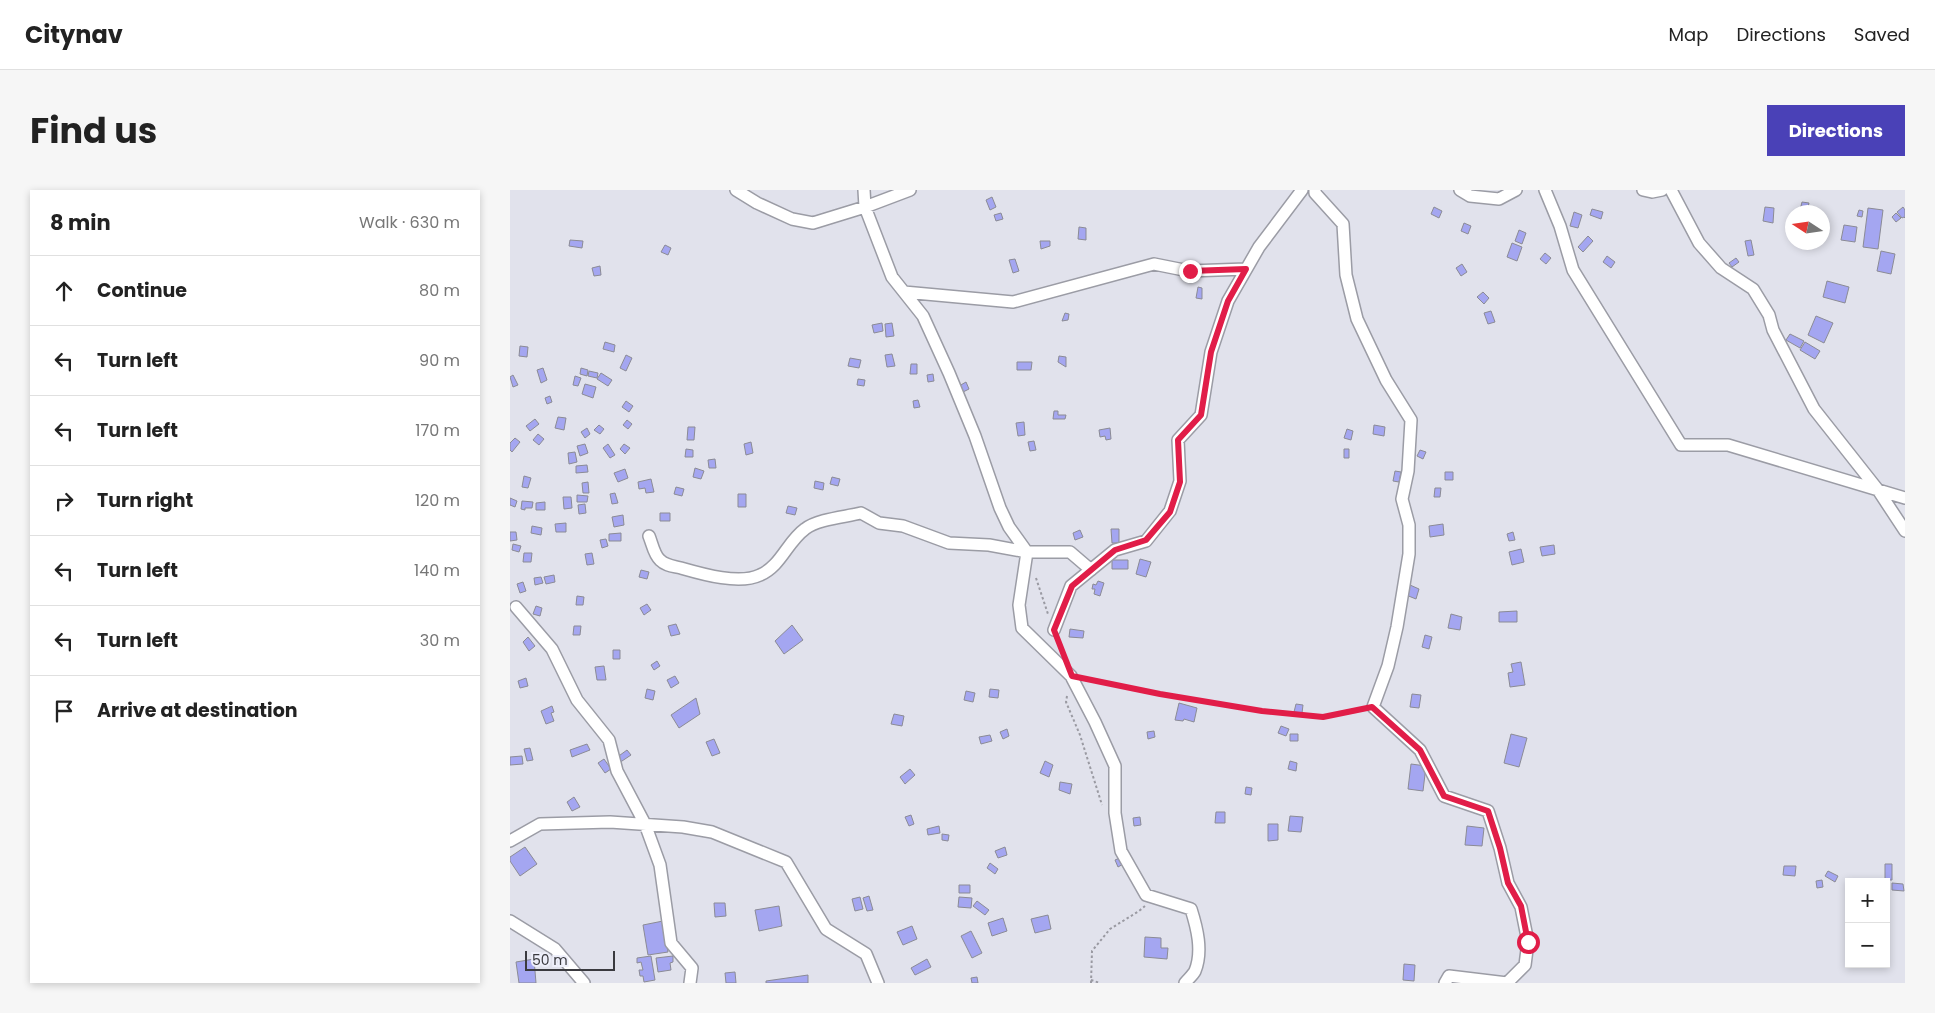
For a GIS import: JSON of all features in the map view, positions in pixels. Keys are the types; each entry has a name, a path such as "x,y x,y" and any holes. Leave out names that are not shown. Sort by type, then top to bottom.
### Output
{"street":[{"path":"736,190 757,203 792,219 813,223 865,207 910,190"},
{"path":"864,190 865,207 892,277 922,316 949,373 975,436 1000,508 1009,527 1027,552 1019,605 1022,628 1072,676 1114,766 1115,813 1121,851 1146,895 1191,909 1199,934 1198,958 1195,972 1185,983"},
{"path":"1054,630 1072,586 1115,550 1146,540 1170,512 1180,482 1178,440 1201,415 1211,352 1228,301 1259,247 1302,190"},
{"path":"1315,190 1315,193 1343,224 1346,275 1357,319 1386,380 1411,420 1408,470 1402,499 1409,525 1409,554 1397,627 1388,666 1372,707 1420,750 1444,796 1488,811 1500,848 1508,883 1521,906 1528,942 1525,964 1507,983 1449,976 1445,983"},
{"path":"1460,190 1470,196 1499,199 1516,190"},
{"path":"1545,190 1560,226 1573,270 1681,445 1728,445 1905,498"},
{"path":"1643,190 1652,192 1662,190"},
{"path":"1671,190 1699,244 1721,268 1753,288 1769,315 1773,330 1814,410 1878,490 1905,531"},
{"path":"904,292 1013,302 1154,264 1190,271 1246,269"},
{"path":"649,536 657,558 664,564 700,575 739,579 760,576 777,564 790,544 806,528 825,521 861,513 879,523 903,526 949,543 989,545 1027,552 1070,552 1091,570"},
{"path":"516,608 552,649 577,700 609,740 617,771 645,824 660,865 671,943 692,968 690,983"},
{"path":"510,842 540,824 610,822 683,827 712,832 786,862 826,929 866,954 878,983"},
{"path":"510,921 554,949 584,983"}],"path":[{"path":"1027,552 1054,630"},
{"path":"1104,809 1080,735 1066,702 1072,676 1160,694 1262,711 1323,717 1372,707"},
{"path":"1100,983 1091,981 1092,951 1110,929 1139,911 1152,897"}],"building":[{"path":"992,197 996,207 990,210 986,200"},
{"path":"1802,202 1809,203 1808,205 1801,205"},
{"path":"1434,207 1442,211 1439,218 1431,214"},
{"path":"1765,207 1774,208 1773,223 1763,221"},
{"path":"1903,207 1905,218 1902,218 1897,212"},
{"path":"1868,208 1883,210 1878,249 1863,247"},
{"path":"1592,209 1603,212 1601,219 1590,215"},
{"path":"1859,210 1863,211 1862,217 1857,216"},
{"path":"1574,212 1582,215 1578,228 1570,226"},
{"path":"1001,213 1003,219 996,221 994,215"},
{"path":"1896,213 1901,218 1896,222 1892,217"},
{"path":"1464,223 1471,226 1468,234 1461,231"},
{"path":"1844,225 1857,227 1855,242 1841,240"},
{"path":"1079,227 1086,228 1086,240 1078,239"},
{"path":"1519,230 1526,233 1522,244 1515,241"},
{"path":"1588,236 1593,241 1583,252 1578,247"},
{"path":"570,240 583,241 582,248 569,246"},
{"path":"1751,240 1754,255 1748,256 1745,241"},
{"path":"1040,241 1050,241 1050,246 1041,249"},
{"path":"1512,243 1522,247 1517,261 1507,257"},
{"path":"665,245 671,248 668,255 661,252"},
{"path":"1881,251 1895,254 1891,274 1877,271"},
{"path":"1545,253 1551,258 1546,264 1540,259"},
{"path":"1607,256 1615,262 1611,268 1603,262"},
{"path":"1736,258 1739,262 1732,267 1729,263"},
{"path":"1015,259 1019,271 1013,273 1009,260"},
{"path":"1462,264 1467,272 1461,276 1456,268"},
{"path":"600,266 601,275 594,276 592,268"},
{"path":"1827,281 1849,287 1845,303 1823,297"},
{"path":"1198,287 1202,288 1202,299 1196,298"},
{"path":"1483,292 1489,298 1484,304 1477,297"},
{"path":"1491,311 1495,322 1488,324 1484,313"},
{"path":"1065,313 1069,314 1068,320 1062,321"},
{"path":"1816,316 1833,323 1824,343 1808,335"},
{"path":"882,323 883,331 874,333 872,325"},
{"path":"892,323 894,336 886,337 885,324"},
{"path":"1790,334 1804,341 1800,348 1786,340"},
{"path":"605,342 615,345 614,352 603,349"},
{"path":"1805,342 1820,351 1815,359 1800,350"},
{"path":"520,346 528,347 527,357 519,356"},
{"path":"892,354 895,366 887,367 885,355"},
{"path":"626,355 632,358 626,371 620,368"},
{"path":"1059,356 1066,357 1066,367 1058,362"},
{"path":"850,358 861,360 859,368 848,366"},
{"path":"1017,362 1032,362 1031,370 1017,370"},
{"path":"911,364 917,364 917,374 910,374"},
{"path":"543,368 547,380 541,383 537,370"},
{"path":"581,368 588,370 587,376 580,374"},
{"path":"589,371 598,373 597,378 588,376"},
{"path":"601,373 612,380 608,386 597,379"},
{"path":"933,374 934,381 928,382 927,375"},
{"path":"513,375 518,385 513,387 510,377"},
{"path":"575,376 581,378 578,386 573,385"},
{"path":"858,379 865,380 864,386 857,385"},
{"path":"966,382 969,389 963,392 959,386"},
{"path":"585,384 596,387 593,398 582,394"},
{"path":"550,396 552,402 547,404 545,398"},
{"path":"918,400 920,407 914,408 913,401"},
{"path":"626,401 633,406 629,412 622,407"},
{"path":"1054,411 1058,411 1058,415 1066,415 1065,419 1053,419"},
{"path":"558,417 566,418 564,430 555,428"},
{"path":"535,419 539,424 530,431 526,426"},
{"path":"627,420 632,424 628,429 623,425"},
{"path":"1024,422 1025,435 1018,436 1016,423"},
{"path":"599,425 604,429 600,434 594,430"},
{"path":"1374,425 1385,427 1384,436 1373,434"},
{"path":"688,427 695,427 694,440 687,440"},
{"path":"587,428 590,434 585,438 581,432"},
{"path":"1110,428 1111,439 1106,440 1105,436 1100,437 1099,430"},
{"path":"1347,429 1353,431 1351,440 1344,438"},
{"path":"538,434 544,439 539,445 533,440"},
{"path":"515,438 520,442 512,452 510,450 510,443"},
{"path":"1034,441 1036,450 1030,451 1028,442"},
{"path":"751,442 753,453 746,455 744,444"},
{"path":"585,444 588,453 580,456 577,446"},
{"path":"608,444 615,455 610,458 603,448"},
{"path":"624,444 630,448 625,454 620,449"},
{"path":"686,449 693,450 693,457 685,457"},
{"path":"1344,449 1349,449 1349,458 1344,458"},
{"path":"1420,450 1426,452 1423,459 1417,456"},
{"path":"575,452 577,462 569,464 568,453"},
{"path":"715,459 716,468 709,468 708,460"},
{"path":"587,465 588,472 576,473 576,466"},
{"path":"695,468 704,471 701,479 693,477"},
{"path":"625,469 628,478 618,482 614,473"},
{"path":"1395,471 1401,472 1399,482 1393,481"},
{"path":"1445,472 1453,472 1453,480 1445,480"},
{"path":"524,476 531,478 528,488 522,487"},
{"path":"832,477 840,479 838,486 830,484"},
{"path":"651,479 654,492 646,493 645,488 639,489 638,482"},
{"path":"815,481 824,483 823,490 814,488"},
{"path":"588,482 589,493 583,493 582,483"},
{"path":"676,487 684,489 682,496 674,494"},
{"path":"1435,488 1441,488 1440,497 1434,497"},
{"path":"615,493 618,503 612,504 610,494"},
{"path":"738,494 746,494 746,507 738,507"},
{"path":"577,495 588,496 587,502 577,502"},
{"path":"563,497 571,497 572,508 564,509"},
{"path":"510,498 517,501 515,507 510,505"},
{"path":"522,501 533,502 532,508 521,509"},
{"path":"545,502 545,510 536,510 536,503"},
{"path":"585,504 586,513 579,514 578,505"},
{"path":"788,506 797,508 795,515 786,513"},
{"path":"660,513 670,513 670,521 660,521"},
{"path":"623,515 624,525 614,527 612,517"},
{"path":"566,523 566,532 556,532 555,524"},
{"path":"1443,524 1444,535 1430,537 1429,526"},
{"path":"532,526 542,528 541,535 531,533"},
{"path":"1111,529 1119,529 1119,543 1112,543"},
{"path":"1080,530 1083,537 1075,540 1073,533"},
{"path":"510,532 516,532 517,540 510,541"},
{"path":"1513,532 1515,540 1509,541 1507,534"},
{"path":"621,533 621,541 609,541 609,534"},
{"path":"606,539 608,546 602,548 600,540"},
{"path":"513,544 521,546 519,552 512,550"},
{"path":"1554,545 1555,554 1542,556 1540,547"},
{"path":"1521,549 1524,562 1512,565 1509,552"},
{"path":"524,553 532,553 531,562 523,562"},
{"path":"592,553 594,564 587,565 585,554"},
{"path":"1140,559 1151,562 1146,577 1136,574"},
{"path":"1112,560 1128,560 1128,569 1112,569"},
{"path":"641,570 649,572 647,579 639,577"},
{"path":"554,575 555,582 546,584 544,577"},
{"path":"541,577 543,583 535,585 534,578"},
{"path":"1098,581 1104,583 1100,596 1094,594 1095,589 1092,589 1093,584 1096,585"},
{"path":"523,582 526,591 520,593 517,584"},
{"path":"1410,585 1419,589 1416,599 1406,595"},
{"path":"577,596 584,597 583,605 576,605"},
{"path":"647,604 651,610 644,615 640,608"},
{"path":"536,606 542,608 540,616 533,614"},
{"path":"1517,611 1517,622 1499,622 1499,612"},
{"path":"1451,614 1462,617 1460,630 1448,628"},
{"path":"676,624 680,634 671,636 668,626"},
{"path":"792,625 803,640 784,654 775,641"},
{"path":"574,626 581,626 580,635 573,635"},
{"path":"1070,629 1084,631 1083,638 1069,637"},
{"path":"1425,635 1432,637 1429,649 1422,647"},
{"path":"528,637 535,646 529,651 523,642"},
{"path":"613,650 620,650 620,659 613,659"},
{"path":"657,661 660,666 654,670 651,665"},
{"path":"1521,662 1525,685 1510,687 1508,673 1513,672 1511,664"},
{"path":"604,666 606,680 597,680 595,667"},
{"path":"675,676 679,683 671,688 667,680"},
{"path":"526,678 528,686 520,688 518,681"},
{"path":"647,689 655,691 653,700 645,698"},
{"path":"990,689 999,690 998,698 989,697"},
{"path":"966,691 975,693 973,702 964,700"},
{"path":"1412,694 1421,695 1419,708 1410,707"},
{"path":"696,698 700,714 679,728 671,715"},
{"path":"1179,703 1197,708 1194,722 1184,719 1183,721 1175,720"},
{"path":"1296,704 1303,705 1302,713 1294,712"},
{"path":"552,706 554,712 551,713 554,721 546,724 541,711"},
{"path":"894,714 904,716 902,726 891,724"},
{"path":"1281,726 1289,729 1286,736 1278,733"},
{"path":"1007,729 1009,736 1003,739 1000,732"},
{"path":"1154,731 1155,737 1148,739 1147,732"},
{"path":"1290,734 1298,734 1298,741 1290,741"},
{"path":"1511,734 1527,738 1519,767 1504,763"},
{"path":"990,735 992,741 981,744 979,737"},
{"path":"714,739 720,753 712,756 706,742"},
{"path":"587,744 590,750 572,757 570,750"},
{"path":"530,748 533,760 527,761 524,749"},
{"path":"627,750 631,755 619,763 616,758"},
{"path":"522,756 523,764 510,765 510,757"},
{"path":"604,759 611,769 605,773 598,763"},
{"path":"1045,761 1053,765 1049,777 1040,773"},
{"path":"1290,761 1297,763 1296,771 1288,769"},
{"path":"1411,764 1426,766 1423,791 1408,789"},
{"path":"910,769 915,775 905,784 900,777"},
{"path":"1060,782 1072,784 1070,794 1059,790"},
{"path":"1246,787 1252,788 1251,795 1245,794"},
{"path":"574,797 580,807 572,811 567,802"},
{"path":"1216,812 1225,812 1225,823 1215,823"},
{"path":"911,815 914,824 909,826 905,817"},
{"path":"1290,816 1303,817 1301,832 1288,831"},
{"path":"1140,817 1141,825 1134,826 1133,818"},
{"path":"1268,824 1278,824 1278,840 1268,841"},
{"path":"939,826 940,833 928,835 927,829"},
{"path":"1467,826 1484,828 1482,846 1465,845"},
{"path":"942,834 949,835 948,841 942,840"},
{"path":"525,847 537,864 520,876 510,861 510,857"},
{"path":"1005,847 1007,855 998,858 995,851"},
{"path":"1122,857 1125,863 1118,867 1115,860"},
{"path":"990,863 998,869 995,874 987,868"},
{"path":"1885,864 1892,864 1892,880 1885,878"},
{"path":"1784,866 1796,866 1795,876 1783,875"},
{"path":"1828,871 1838,876 1835,882 1825,876"},
{"path":"1822,880 1823,887 1817,888 1816,881"},
{"path":"1892,883 1903,884 1904,891 1892,890"},
{"path":"959,885 970,885 970,893 959,893"},
{"path":"869,896 873,910 867,911 863,898"},
{"path":"860,897 863,909 855,911 852,899"},
{"path":"959,897 972,898 971,908 958,907"},
{"path":"977,901 989,910 985,915 973,906"},
{"path":"714,903 725,903 726,916 715,917"},
{"path":"779,906 782,926 759,931 755,910"},
{"path":"1048,915 1051,929 1035,933 1031,919"},
{"path":"1003,918 1007,931 992,936 988,923"},
{"path":"663,921 668,952 648,955 643,925"},
{"path":"912,926 917,939 903,945 897,932"},
{"path":"971,931 982,953 972,958 961,936"},
{"path":"1145,937 1161,938 1161,948 1168,948 1167,959 1144,957"},
{"path":"651,956 655,980 644,982 639,970 643,970 641,962 637,963 637,958"},
{"path":"673,956 673,962 670,963 671,970 658,972 656,958"},
{"path":"534,959 536,983 519,983 516,962"},
{"path":"927,959 931,967 915,975 911,968"},
{"path":"1404,964 1415,965 1414,981 1403,980"},
{"path":"735,972 736,983 726,983 725,973"},
{"path":"808,975 808,983 766,983 766,981"},
{"path":"977,977 978,983 972,983 971,978"}],"route":[{"path":"1190,271 1246,269 1228,301 1211,352 1201,415 1178,440 1180,482 1170,512 1146,540 1115,550 1072,586 1062,608 1054,630 1072,676 1160,694 1262,711 1323,717 1372,707 1420,750 1444,796 1488,811 1500,848 1508,883 1521,906 1528,942"}]}
